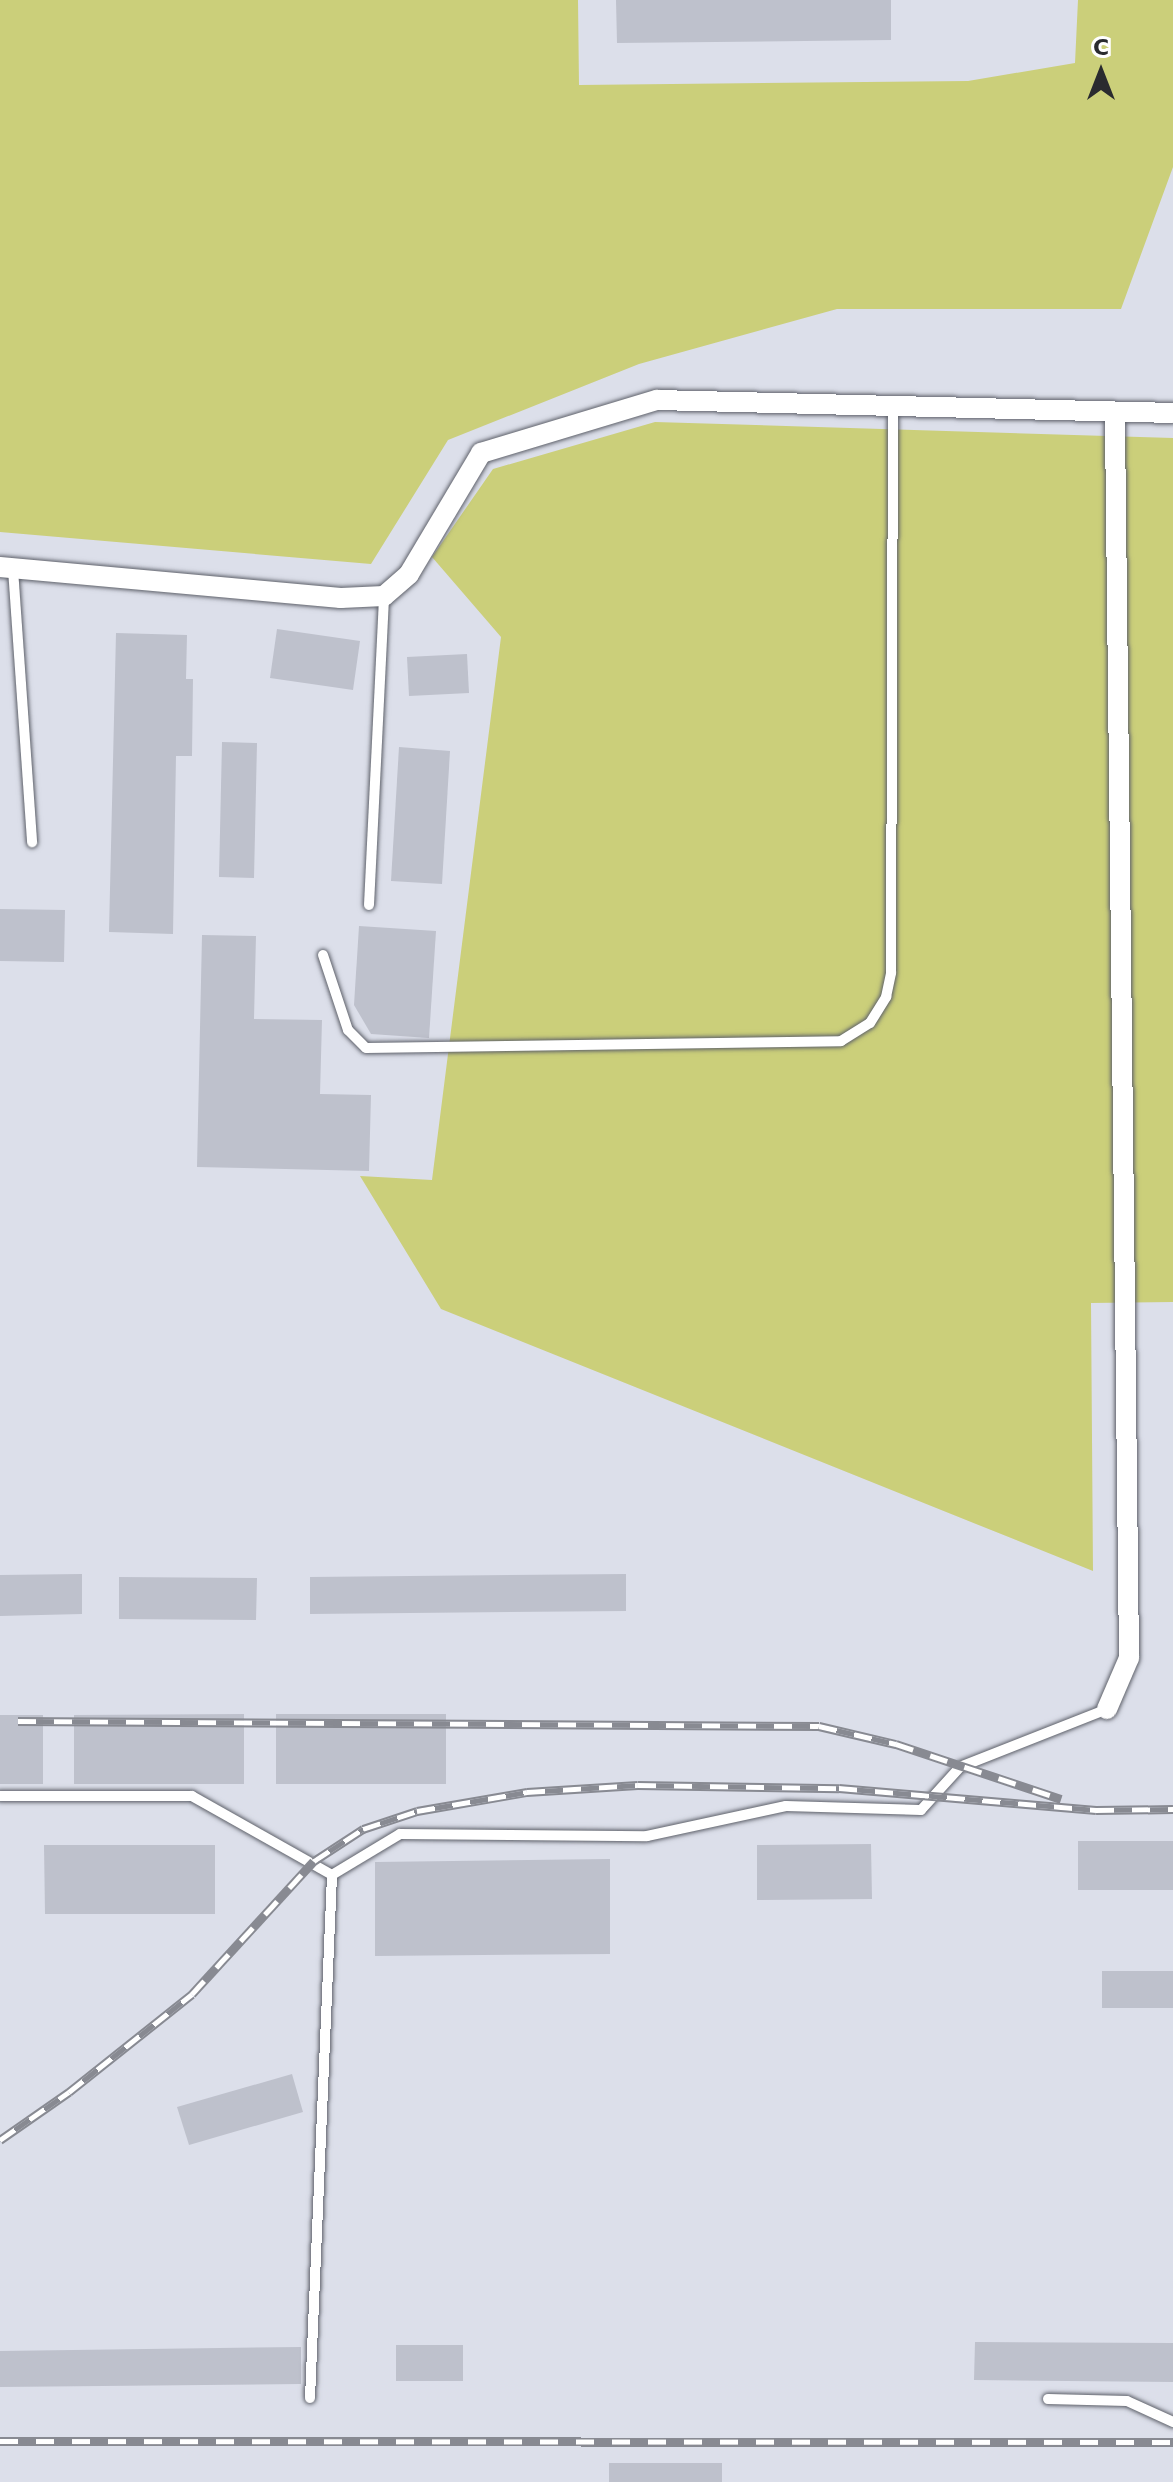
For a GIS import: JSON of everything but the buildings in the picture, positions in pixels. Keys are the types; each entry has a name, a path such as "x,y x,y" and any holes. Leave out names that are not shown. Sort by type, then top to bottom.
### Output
{"street":[{"path":"7,568 341,598 384,596 409,574 481,453 657,400 1115,415 1173,413"},
{"path":"1107,1709 1129,1658 1115,415"}],"lane":[{"path":"323,955 348,1030 366,1048 841,1041 870,1023 886,997 891,973 893,408"},
{"path":"7,568 32,842"},
{"path":"369,905 384,596"},
{"path":"332,1875 400,1834 647,1836 786,1806 921,1810 960,1767 1107,1709"},
{"path":"0,1796 192,1796 332,1875"},
{"path":"310,2398 332,1875"},
{"path":"1048,2399 1127,2401 1173,2422"}],"green space":[{"path":"0,0 578,0 579,85 968,81 1075,63 1078,0 1173,0 1173,167 1121,309 837,309 639,364 448,440 371,564 0,532"},
{"path":"655,422 1173,438 1173,1302 1091,1303 1093,1571 441,1309 360,1176 432,1180 501,637 432,557 493,469"}],"railway":[{"path":"18,1721 819,1726 896,1744 1061,1799"},
{"path":"0,2140 69,2092 192,1994 314,1861 363,1829 417,1811 527,1792 638,1785 839,1788 1096,1810 1173,1809"},
{"path":"0,2441 1173,2442"}]}
